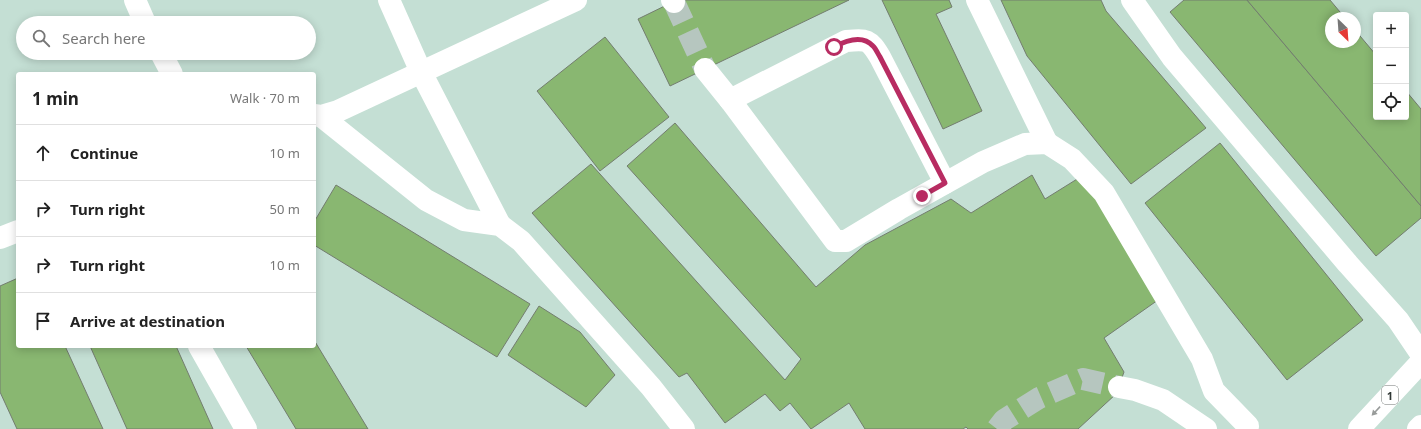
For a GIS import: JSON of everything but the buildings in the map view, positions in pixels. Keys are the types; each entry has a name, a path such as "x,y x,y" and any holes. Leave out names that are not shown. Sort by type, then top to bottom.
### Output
{"main road":[{"path":"135,0 142,16"},
{"path":"389,0 421,72 500,226"},
{"path":"318,116 338,111 576,0"},
{"path":"977,0 1047,143 1072,159 1104,193 1202,359 1214,391 1246,428"},
{"path":"1132,0 1172,57 1348,264 1398,320 1421,354"},
{"path":"730,100 846,40 863,39 872,45 880,57 945,183"},
{"path":"165,60 171,72"},
{"path":"705,69 730,100 835,241 846,241 899,208 983,162 1025,144 1047,143"},
{"path":"318,116 426,200 464,220 500,226 521,241 651,387 684,429"},
{"path":"0,238 16,232"},
{"path":"200,348 246,429"},
{"name":"1","path":"1359,429 1421,362"},
{"path":"1119,387 1135,390 1162,400 1206,429"},
{"path":"1418,429 1421,426"}],"shaded area":[{"path":"0,0 1421,0 1421,429 0,429"}],"tunnel":[{"path":"674,2 705,69"},
{"path":"997,429 1004,420 1039,398 1083,379 1119,387"}],"route":[{"path":"834,47 846,40 863,39 872,45 880,57 945,183 922,196"}]}
